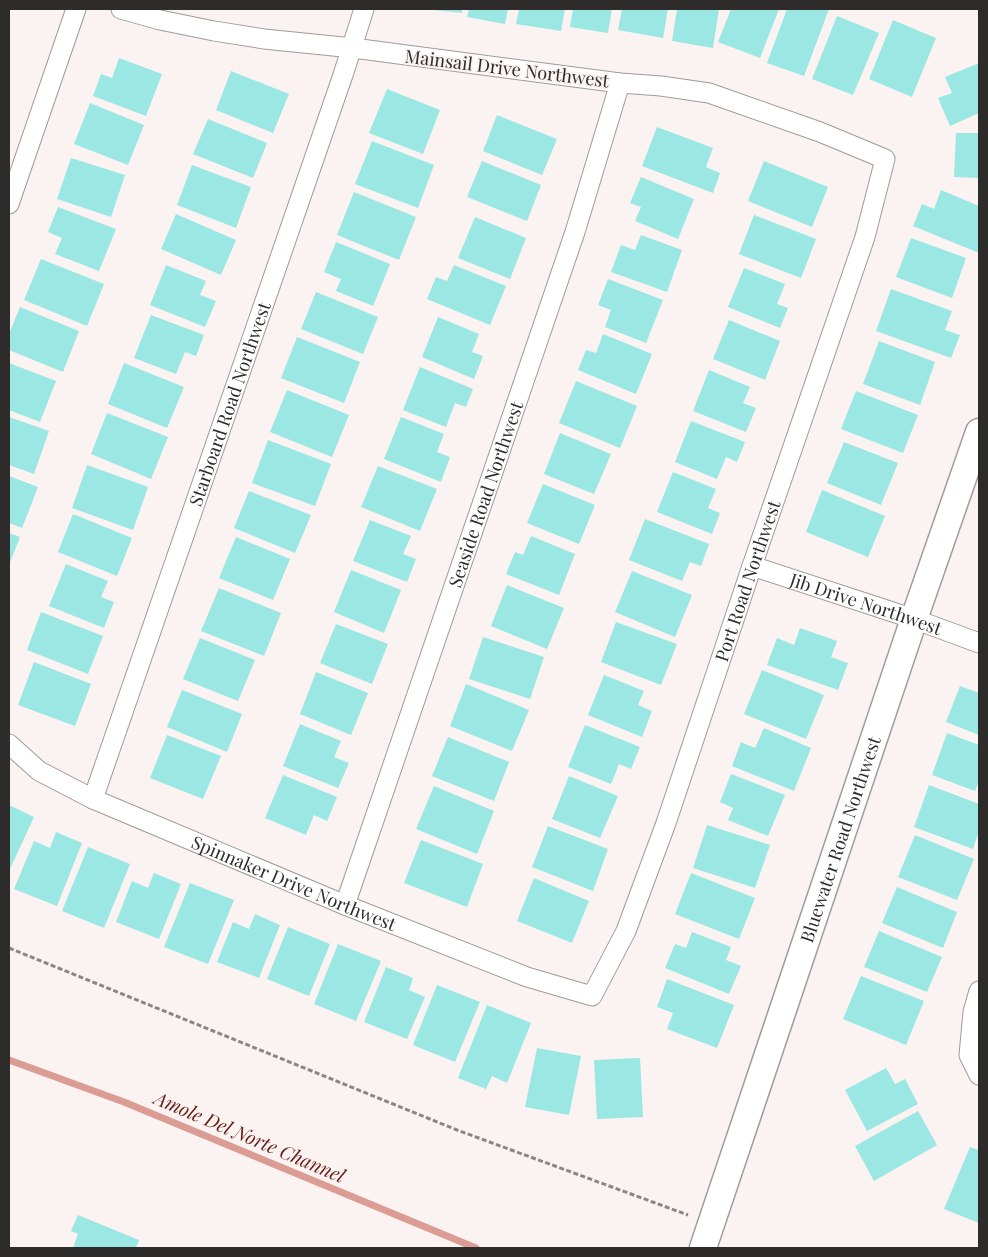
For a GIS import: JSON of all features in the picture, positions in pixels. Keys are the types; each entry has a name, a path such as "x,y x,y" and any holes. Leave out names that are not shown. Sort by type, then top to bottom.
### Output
{"street":[{"path":"9,204 50,80 76,9"},
{"name":"Mainsail Drive Northwest","path":"121,9 160,20 264,39 353,48 709,93 820,132 886,159"},
{"name":"Starboard Road Northwest","path":"93,799 353,48 364,9"},
{"name":"Seaside Road Northwest","path":"345,905 572,242 620,83"},
{"name":"Port Road Northwest","path":"592,996 626,931 666,823 864,237 886,159"},
{"name":"Bluewater Road Northwest","path":"703,1248 914,619 979,432"},
{"name":"Jib Drive Northwest","path":"752,566 914,619 979,643"},
{"name":"Spinnaker Drive Northwest","path":"9,744 39,771 93,799 345,905 527,977 592,996"},
{"path":"979,991 973,1012 969,1055 979,1075"}],"path":[{"path":"9,948 457,1130 712,1224"}],"building":[{"path":"462,9 462,13 434,10"},
{"path":"469,9 508,9 505,24 467,17"},
{"path":"519,9 565,9 561,31 516,24"},
{"path":"573,9 612,9 608,33 570,27"},
{"path":"622,9 668,9 663,38 618,30"},
{"path":"677,9 719,9 713,48 672,41"},
{"path":"731,9 779,9 760,58 718,42"},
{"path":"787,9 829,9 804,76 767,63"},
{"path":"837,16 879,33 853,95 812,79"},
{"path":"893,20 936,38 912,97 869,79"},
{"path":"119,58 162,74 146,116 93,96 101,74 112,78"},
{"path":"979,63 979,113 950,126 938,98 952,93 945,77"},
{"path":"231,71 289,94 273,133 216,110"},
{"path":"387,89 440,110 423,154 369,133"},
{"path":"90,103 144,125 128,165 74,144"},
{"path":"497,115 557,139 542,175 483,151"},
{"path":"208,119 267,143 253,178 193,154"},
{"path":"657,127 713,148 706,167 720,173 713,193 642,166"},
{"path":"956,133 979,133 979,178 954,177"},
{"path":"372,141 434,165 418,208 355,184"},
{"path":"71,158 125,175 111,217 57,199"},
{"path":"482,161 541,185 527,221 467,197"},
{"path":"764,161 828,187 812,227 748,201"},
{"path":"192,165 251,187 236,228 177,205"},
{"path":"641,177 694,199 678,239 635,221 641,207 630,203"},
{"path":"941,190 979,206 979,253 913,226 922,204 934,209"},
{"path":"354,192 416,217 399,260 337,235"},
{"path":"58,207 116,229 99,271 55,254 62,238 48,232"},
{"path":"176,214 236,240 221,275 161,249"},
{"path":"754,215 816,239 801,278 739,254"},
{"path":"475,217 526,238 510,279 458,258"},
{"path":"641,235 682,250 667,292 611,272 621,245 635,250"},
{"path":"911,238 966,258 952,298 896,277"},
{"path":"336,242 390,264 373,306 336,291 341,279 324,272"},
{"path":"41,259 104,284 87,326 24,300"},
{"path":"166,265 206,281 200,295 216,301 205,327 150,305"},
{"path":"454,265 506,286 490,325 427,299 436,277 447,281"},
{"path":"744,268 785,284 777,304 788,308 780,328 728,307"},
{"path":"608,279 663,300 646,343 605,327 611,310 598,305"},
{"path":"891,289 952,311 945,330 960,335 951,358 876,331"},
{"path":"316,292 378,317 363,354 301,329"},
{"path":"20,307 79,331 63,372 9,350 9,334"},
{"path":"151,315 204,335 196,356 185,352 176,374 134,358"},
{"path":"438,317 479,334 472,352 483,356 474,379 422,357"},
{"path":"729,320 780,341 765,380 713,359"},
{"path":"603,334 652,354 636,394 578,370 586,350 596,353"},
{"path":"297,337 360,362 344,403 281,378"},
{"path":"879,341 935,362 920,405 863,384"},
{"path":"9,363 56,381 40,422 9,410"},
{"path":"124,363 184,387 167,428 108,404"},
{"path":"420,367 473,389 466,407 455,403 446,427 403,410"},
{"path":"709,370 750,387 743,403 756,408 746,432 693,411"},
{"path":"576,381 637,406 620,448 559,423"},
{"path":"287,390 349,415 332,457 270,432"},
{"path":"856,391 918,415 903,453 841,429"},
{"path":"107,413 168,437 151,479 91,454"},
{"path":"9,417 49,431 34,474 9,465"},
{"path":"401,417 444,434 437,452 450,457 441,482 384,459"},
{"path":"691,421 745,442 737,462 726,457 717,479 675,462"},
{"path":"560,433 611,454 594,494 544,474"},
{"path":"268,440 331,464 315,506 252,483"},
{"path":"844,442 898,463 881,505 827,483"},
{"path":"87,465 148,487 133,530 72,508"},
{"path":"378,466 437,489 420,531 361,507"},
{"path":"673,472 716,489 708,508 720,513 712,534 657,512"},
{"path":"9,476 38,487 22,528 9,523"},
{"path":"543,484 595,505 579,544 527,523"},
{"path":"822,490 885,516 868,557 806,532"},
{"path":"249,491 311,515 295,553 234,528"},
{"path":"73,514 132,538 117,576 58,552"},
{"path":"645,519 709,544 701,566 690,562 682,581 629,560"},
{"path":"370,520 411,536 403,554 416,559 407,582 353,561"},
{"path":"9,533 20,537 9,565"},
{"path":"531,536 575,554 559,595 506,574 515,552 523,555"},
{"path":"236,537 290,559 273,600 219,578"},
{"path":"66,564 108,581 101,597 114,602 104,628 49,606"},
{"path":"351,570 401,590 384,633 334,612"},
{"path":"632,571 692,595 675,637 615,612"},
{"path":"507,585 564,608 547,649 491,626"},
{"path":"219,588 281,613 264,656 201,631"},
{"path":"41,612 103,636 88,674 27,650"},
{"path":"616,622 677,644 661,685 601,662"},
{"path":"336,624 388,644 372,684 320,663"},
{"path":"800,628 837,641 831,657 848,663 838,690 767,665 777,638 794,645"},
{"path":"483,637 544,657 530,699 469,679"},
{"path":"200,638 255,660 238,701 183,679"},
{"path":"34,662 91,684 75,726 18,705"},
{"path":"762,670 824,695 806,739 744,714"},
{"path":"316,672 368,693 351,735 300,714"},
{"path":"604,675 644,691 638,705 652,711 642,737 588,715"},
{"path":"466,684 529,710 512,751 450,726"},
{"path":"960,686 979,693 979,735 946,722"},
{"path":"182,690 242,714 227,752 167,727"},
{"path":"300,724 341,741 334,757 349,763 338,788 283,766"},
{"path":"585,725 640,747 631,769 619,764 611,784 568,767"},
{"path":"764,728 811,748 794,791 732,766 741,742 755,748"},
{"path":"947,733 979,745 979,781 975,791 932,775"},
{"path":"167,735 221,756 203,799 150,778"},
{"path":"448,737 509,762 494,801 432,776"},
{"path":"731,774 785,795 768,836 728,820 733,808 720,802"},
{"path":"283,775 337,797 327,821 314,815 306,835 265,818"},
{"path":"569,776 618,796 600,838 552,819"},
{"path":"929,785 979,804 979,831 973,849 914,827"},
{"path":"434,786 494,811 477,854 416,829"},
{"path":"9,805 34,817 9,871"},
{"path":"707,825 770,845 755,888 693,868"},
{"path":"548,826 608,849 593,891 532,867"},
{"path":"56,832 82,843 57,906 14,889 34,841 50,848"},
{"path":"915,835 974,859 957,900 898,877"},
{"path":"421,840 483,864 467,907 404,883"},
{"path":"88,847 130,864 104,928 62,911"},
{"path":"154,873 181,884 159,939 116,922 132,881 148,888"},
{"path":"691,873 755,898 739,939 675,914"},
{"path":"534,878 589,901 572,943 517,921"},
{"path":"190,883 234,900 208,964 164,947"},
{"path":"897,887 957,912 943,948 882,923"},
{"path":"255,914 280,925 259,978 217,962 233,922 249,929"},
{"path":"288,927 330,944 309,996 267,979"},
{"path":"879,931 942,957 927,992 864,967"},
{"path":"692,932 731,947 726,960 741,966 729,994 665,968 675,944 686,948"},
{"path":"338,944 381,961 356,1021 314,1004"},
{"path":"386,967 413,978 409,990 425,997 407,1039 364,1022"},
{"path":"861,976 924,1001 906,1045 843,1019"},
{"path":"667,979 734,1005 717,1048 667,1029 673,1013 657,1007"},
{"path":"437,985 480,1002 455,1062 413,1045"},
{"path":"487,1005 531,1023 507,1083 492,1076 486,1089 458,1078"},
{"path":"537,1048 581,1056 569,1115 525,1107"},
{"path":"640,1058 643,1117 597,1119 594,1060"},
{"path":"886,1068 895,1084 905,1079 918,1104 867,1131 845,1090"},
{"path":"918,1111 937,1145 874,1181 855,1146"},
{"path":"970,1147 979,1150 979,1223 944,1209"},
{"path":"78,1215 139,1240 136,1248 73,1248 78,1234 71,1231"}],"waterway":[{"name":"Amole Del Norte Channel","path":"9,1060 124,1102 476,1248"}]}
